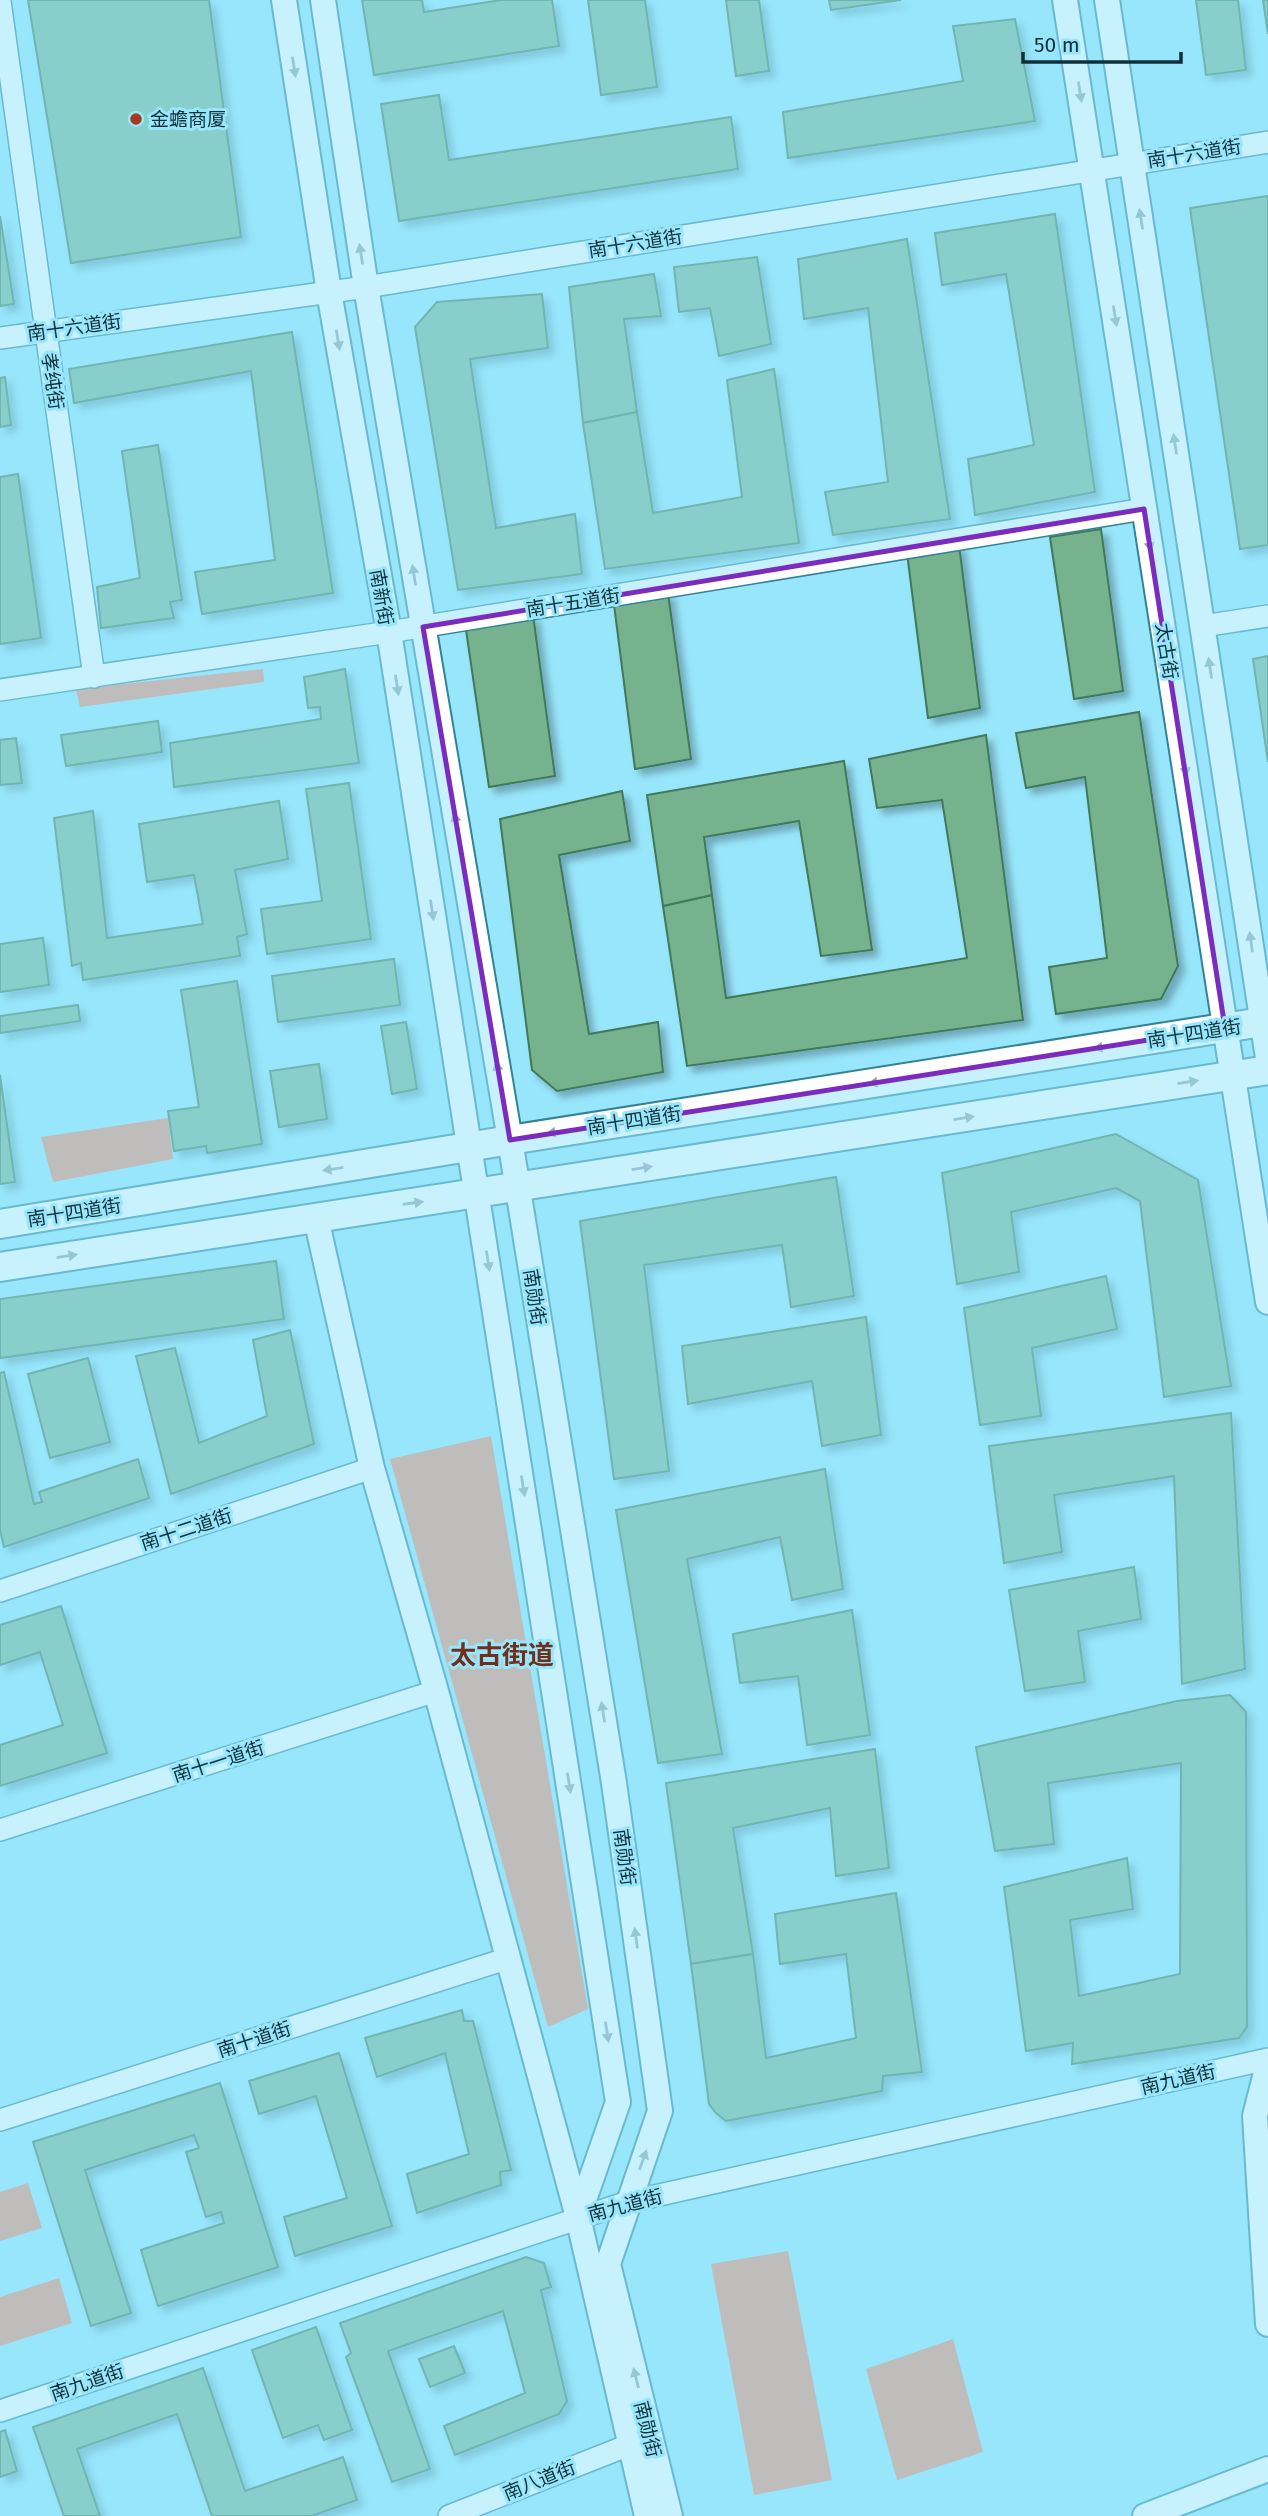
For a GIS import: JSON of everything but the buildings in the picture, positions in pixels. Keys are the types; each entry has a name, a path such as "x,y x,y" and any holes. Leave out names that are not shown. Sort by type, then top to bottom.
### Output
{"main road":[{"name":"南新街","path":"284,0 329,292 389,632 478,1194"},
{"name":"南新街","path":"323,0 366,287 518,1187"},
{"name":"太古街","path":"1065,0 1268,1302"},
{"name":"太古街","path":"1107,0 1265,1021 1268,1058"},
{"name":"南十四道街","path":"0,1224 470,1146 1265,1021"},
{"path":"0,1267 1268,1070"},
{"name":"南勋街","path":"518,1187 612,1769 660,2111 608,2264 670,2516"},
{"path":"478,1194 618,2102 578,2217"},
{"name":"南勋街","path":"316,1218 372,1468 436,1691 578,2217 647,2516"},
{"path":"1268,2065 1255,2116 1268,2324"},
{"path":"1145,2516 1268,2469"}],"street":[{"name":"孝纯街","path":"0,1 94,677"},
{"name":"南十六道街","path":"0,338 366,287 1268,142"},
{"name":"南十五道街","path":"0,690 423,627 1144,509"},
{"path":"1203,626 1268,616"},
{"name":"南十二道街","path":"0,1591 372,1468"},
{"name":"南十一道街","path":"0,1830 436,1691"},
{"name":"南十道街","path":"0,2120 509,1958"},
{"name":"南九道街","path":"0,2411 628,2202 1268,2059"},
{"name":"南八道街","path":"449,2516 629,2445"}],"highlighted area":[{"path":"1144,509 1225,1028 510,1140 423,627"}],"shaded area":[{"path":"263,669 264,682 80,707 76,689"},
{"path":"168,1118 173,1159 53,1182 41,1137"},
{"path":"491,1436 588,2009 548,2027 390,1459"},
{"path":"28,2183 42,2228 0,2241 0,2192"},
{"path":"788,2251 832,2480 754,2495 711,2264"},
{"path":"59,2278 72,2323 0,2346 0,2297"},
{"path":"953,2339 983,2452 897,2480 866,2369"}],"place":[{"name":"金蟾商厦","path":"136,119"}],"district":[{"name":"太古街道","path":"502,1655"}]}
